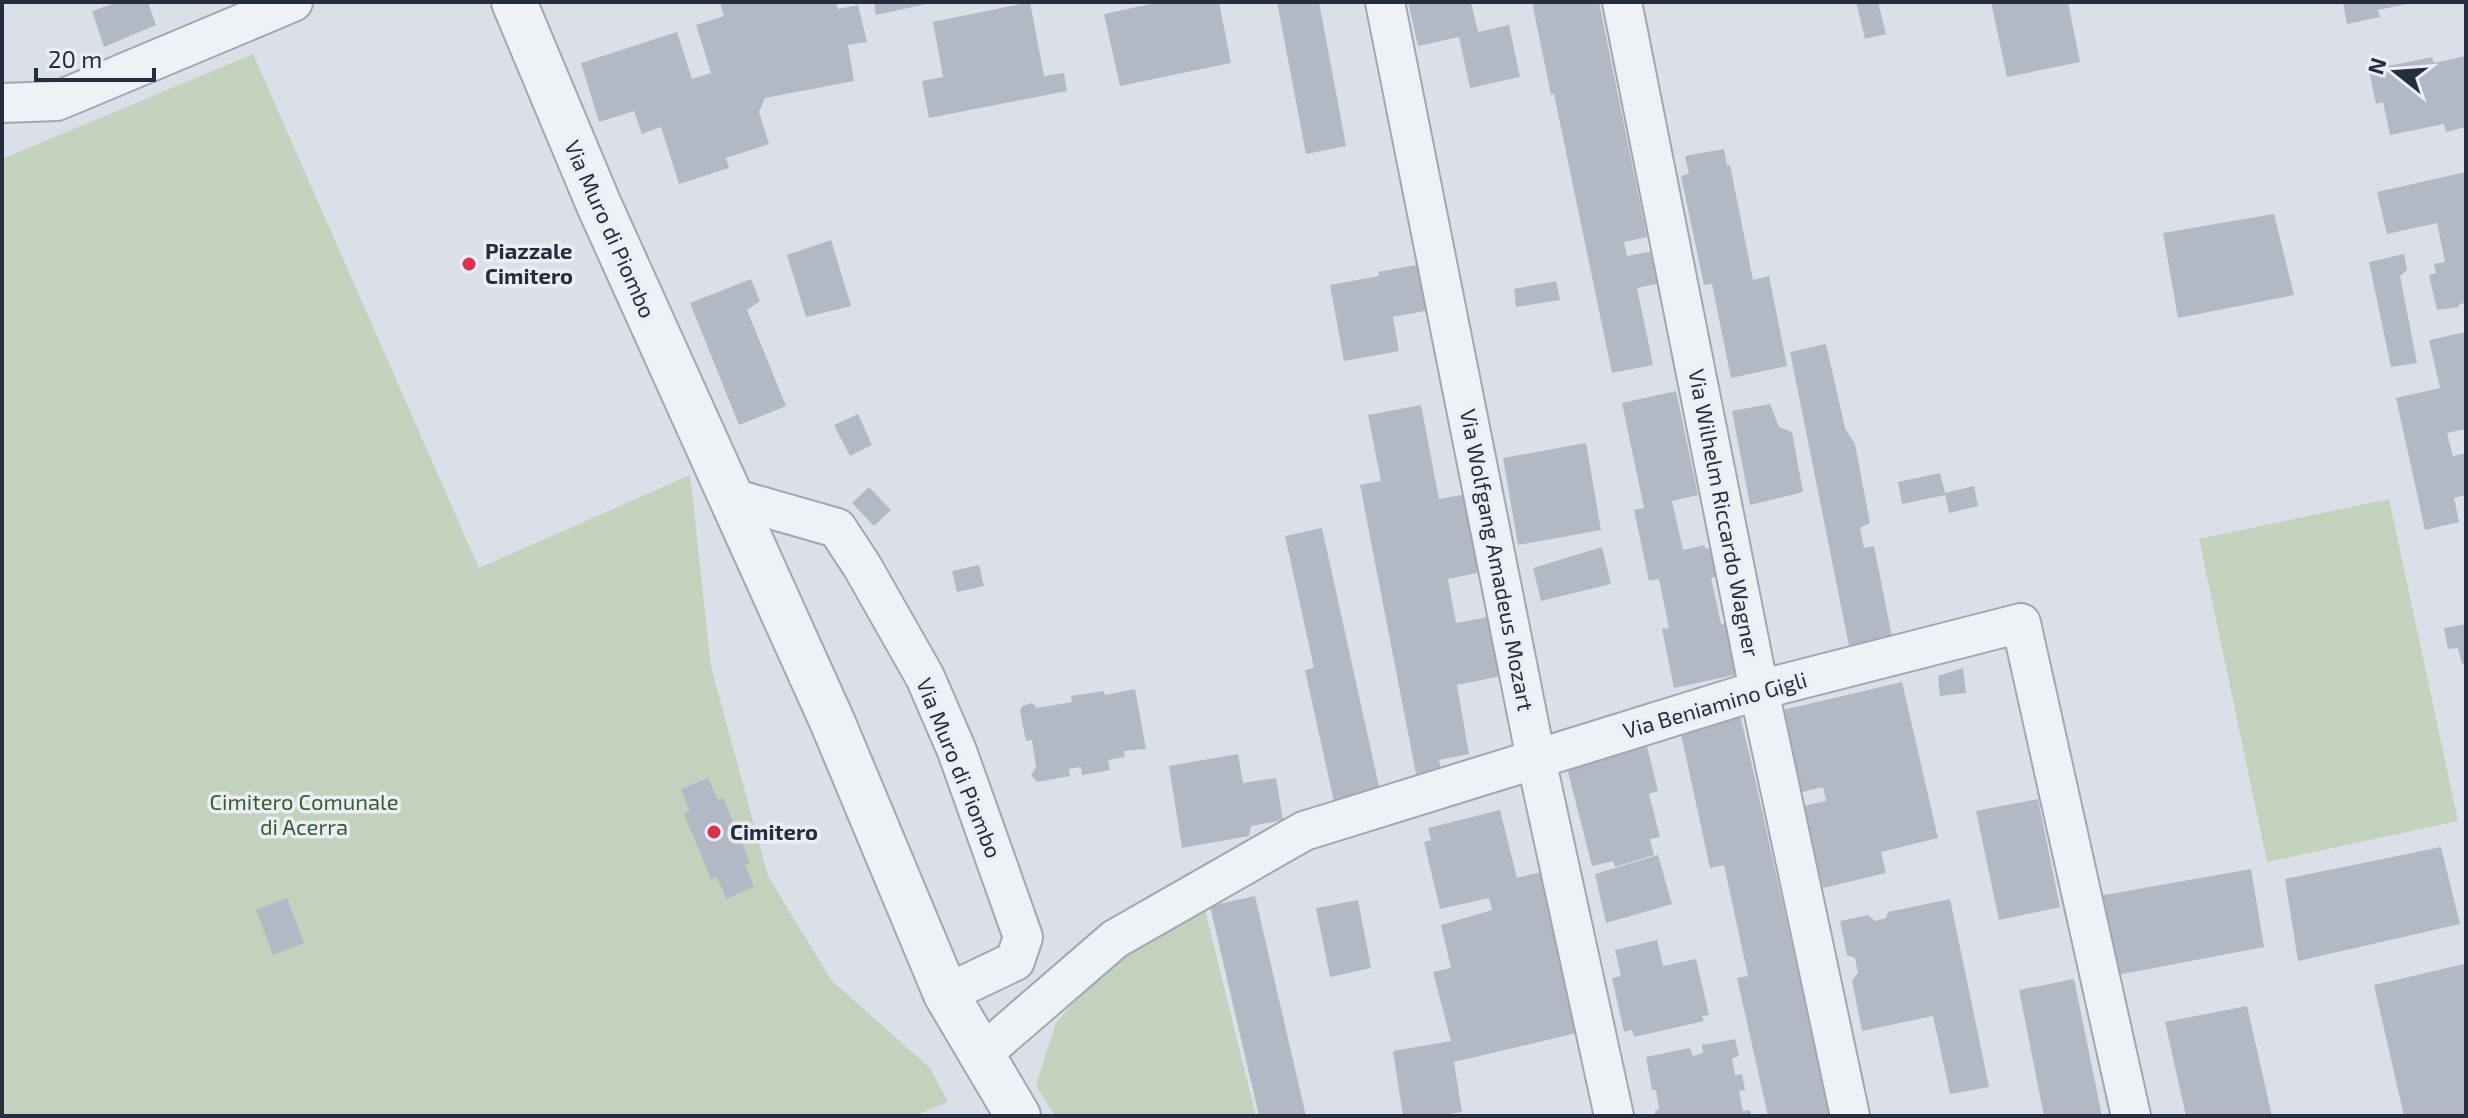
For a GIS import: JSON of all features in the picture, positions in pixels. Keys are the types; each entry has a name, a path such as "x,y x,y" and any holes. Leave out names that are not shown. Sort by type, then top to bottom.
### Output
{"street":[{"path":"2,125 293,2"},
{"name":"Via Muro di Piombo","path":"514,2 605,218 832,721 946,994 1018,1116"},
{"name":"Via Wolfgang Amadeus Mozart","path":"1385,2 1536,759 1614,1116"},
{"name":"Via Wilhelm Riccardo Wagner","path":"1622,2 1759,690 1850,1116"},
{"path":"2,103 57,101"},
{"name":"Via Muro di Piombo","path":"732,498 837,528 925,677 952,739 1023,937 1015,961 946,994"},
{"name":"Via Beniamino Gigli","path":"982,1054 1115,939 1304,831 1759,690 2021,623 2131,1116"}],"green space":[{"name":"Cimitero Comunale di Acerra","path":"253,54 479,568 690,475 711,667 768,876 832,981 930,1068 948,1102 914,1116 2,1116 2,159"},
{"path":"2389,499 2458,821 2267,862 2199,539"},
{"path":"1202,898 1256,1116 1055,1116 1036,1085 1056,1023 1107,966"}],"building":[{"path":"118,2 148,2 156,25 104,47 92,11"},
{"path":"836,2 838,9 858,5 867,42 848,45 854,81 765,98 759,112 769,144 726,158 729,168 679,184 661,127 642,134 634,111 599,122 581,63 677,32 692,79 711,73 696,25 724,16 720,3"},
{"path":"874,2 931,2 931,3 876,15"},
{"path":"1030,2 1044,76 1064,73 1067,91 929,118 922,81 943,77 933,22"},
{"path":"1160,2 1219,2 1231,63 1120,86 1104,14"},
{"path":"1277,2 1319,2 1346,146 1306,154"},
{"path":"1408,2 1471,2 1478,32 1509,25 1520,77 1470,88 1459,37 1418,46"},
{"path":"1532,2 1599,2 1647,237 1624,242 1627,256 1653,251 1660,283 1637,288 1653,365 1612,373"},
{"path":"1856,2 1878,2 1886,34 1865,39"},
{"path":"1991,2 2068,2 2080,62 2007,77"},
{"path":"2343,2 2412,3 2378,10 2380,17 2347,24"},
{"path":"2466,56 2466,127 2446,132 2444,124 2390,135 2383,102 2376,104 2369,70 2432,57 2434,63"},
{"path":"1724,149 1753,280 1769,276 1787,366 1731,378 1712,284 1704,285 1681,176 1689,174 1685,156"},
{"path":"2466,172 2466,303 2437,310 2429,275 2436,273 2434,264 2445,262 2437,223 2387,234 2377,192"},
{"path":"2274,214 2294,295 2178,318 2163,233"},
{"path":"831,240 851,306 806,317 787,255"},
{"path":"2404,254 2407,270 2400,276 2417,363 2391,367 2369,262"},
{"path":"1421,264 1430,310 1393,317 1399,351 1344,361 1330,285"},
{"path":"751,279 760,301 747,310 786,406 739,425 690,303"},
{"path":"1556,281 1560,300 1516,307 1514,289"},
{"path":"2466,332 2466,429 2447,433 2453,456 2466,453 2466,495 2454,498 2459,522 2425,530 2396,398 2440,388 2429,340"},
{"path":"1826,344 1845,428 1855,444 1870,523 1860,528 1864,548 1874,546 1892,637 1849,646 1790,352"},
{"path":"1676,391 1698,495 1672,501 1683,550 1704,545 1706,549 1715,547 1721,576 1711,578 1721,624 1733,621 1744,673 1674,688 1662,629 1669,628 1659,579 1649,581 1634,510 1644,508 1622,403"},
{"path":"1770,404 1779,427 1792,432 1803,492 1750,505 1732,411"},
{"path":"1421,405 1439,499 1471,493 1487,571 1448,579 1456,623 1494,616 1506,675 1457,685 1469,754 1439,760 1441,770 1416,774 1360,485 1381,481 1368,415"},
{"path":"858,414 872,445 850,456 834,425"},
{"path":"1586,443 1601,530 1518,545 1503,458"},
{"path":"1940,473 1945,493 1974,486 1978,506 1949,513 1945,495 1902,504 1898,482"},
{"path":"869,487 891,510 874,526 852,503"},
{"path":"1322,528 1380,791 1334,802 1305,670 1314,668 1285,536"},
{"path":"1602,547 1611,584 1541,601 1533,568"},
{"path":"979,565 984,586 957,592 952,571"},
{"path":"2466,624 2466,664 2462,664 2458,648 2448,649 2444,628"},
{"path":"1963,668 1966,693 1940,696 1938,676"},
{"path":"1902,682 1938,838 1881,852 1886,873 1823,888 1804,806 1826,801 1823,787 1802,792 1783,710"},
{"path":"1135,689 1146,749 1124,751 1125,757 1108,760 1110,770 1082,775 1081,767 1069,769 1070,776 1037,782 1031,775 1036,767 1032,740 1026,741 1020,711 1022,706 1032,703 1037,708 1072,702 1071,696 1104,691 1105,695"},
{"path":"1740,715 1830,1116 1768,1116 1737,978 1748,976 1724,865 1710,868 1680,729"},
{"path":"1644,734 1658,791 1649,794 1660,837 1650,839 1654,855 1615,867 1613,861 1592,866 1567,768"},
{"path":"1238,754 1243,783 1276,778 1283,820 1251,826 1249,836 1182,848 1169,766"},
{"name":"Cimitero","path":"708,778 718,800 723,798 726,805 750,863 745,865 754,887 726,899 717,877 711,879 684,814 690,812 681,789"},
{"path":"2038,799 2060,907 1999,920 1976,811"},
{"path":"1500,810 1517,878 1554,869 1585,1031 1454,1062 1462,1112 1403,1116 1393,1051 1451,1041 1433,972 1451,968 1441,925 1492,910 1489,898 1440,909 1424,842 1431,840 1428,828"},
{"path":"2441,847 2460,924 2298,961 2285,879"},
{"path":"1658,855 1672,904 1606,923 1595,874"},
{"path":"2251,869 2264,947 2107,977 2093,897"},
{"path":"1255,896 1306,1116 1259,1116 1210,906"},
{"path":"287,898 304,943 273,955 256,910"},
{"path":"1950,899 1989,1087 1950,1094 1933,1016 1862,1031 1852,980 1858,973 1855,958 1847,955 1840,921 1868,915 1875,921 1886,918 1888,912"},
{"path":"1358,900 1371,968 1330,977 1316,908"},
{"path":"1657,940 1663,966 1696,959 1709,1015 1702,1016 1704,1021 1634,1037 1632,1030 1624,1032 1612,978 1621,976 1615,950"},
{"path":"2464,964 2466,1116 2404,1116 2374,985"},
{"path":"2074,979 2102,1116 2044,1116 2019,990"},
{"path":"2247,1006 2272,1116 2186,1116 2165,1022"},
{"path":"1735,1039 1739,1056 1732,1058 1735,1075 1742,1074 1745,1090 1739,1091 1743,1111 1750,1110 1752,1116 1656,1116 1655,1111 1659,1109 1656,1090 1652,1090 1646,1057 1690,1048 1693,1056 1703,1053 1702,1045"}],"place":[{"name":"Piazzale Cimitero","path":"469,264"},
{"name":"Cimitero","path":"714,832"}]}
